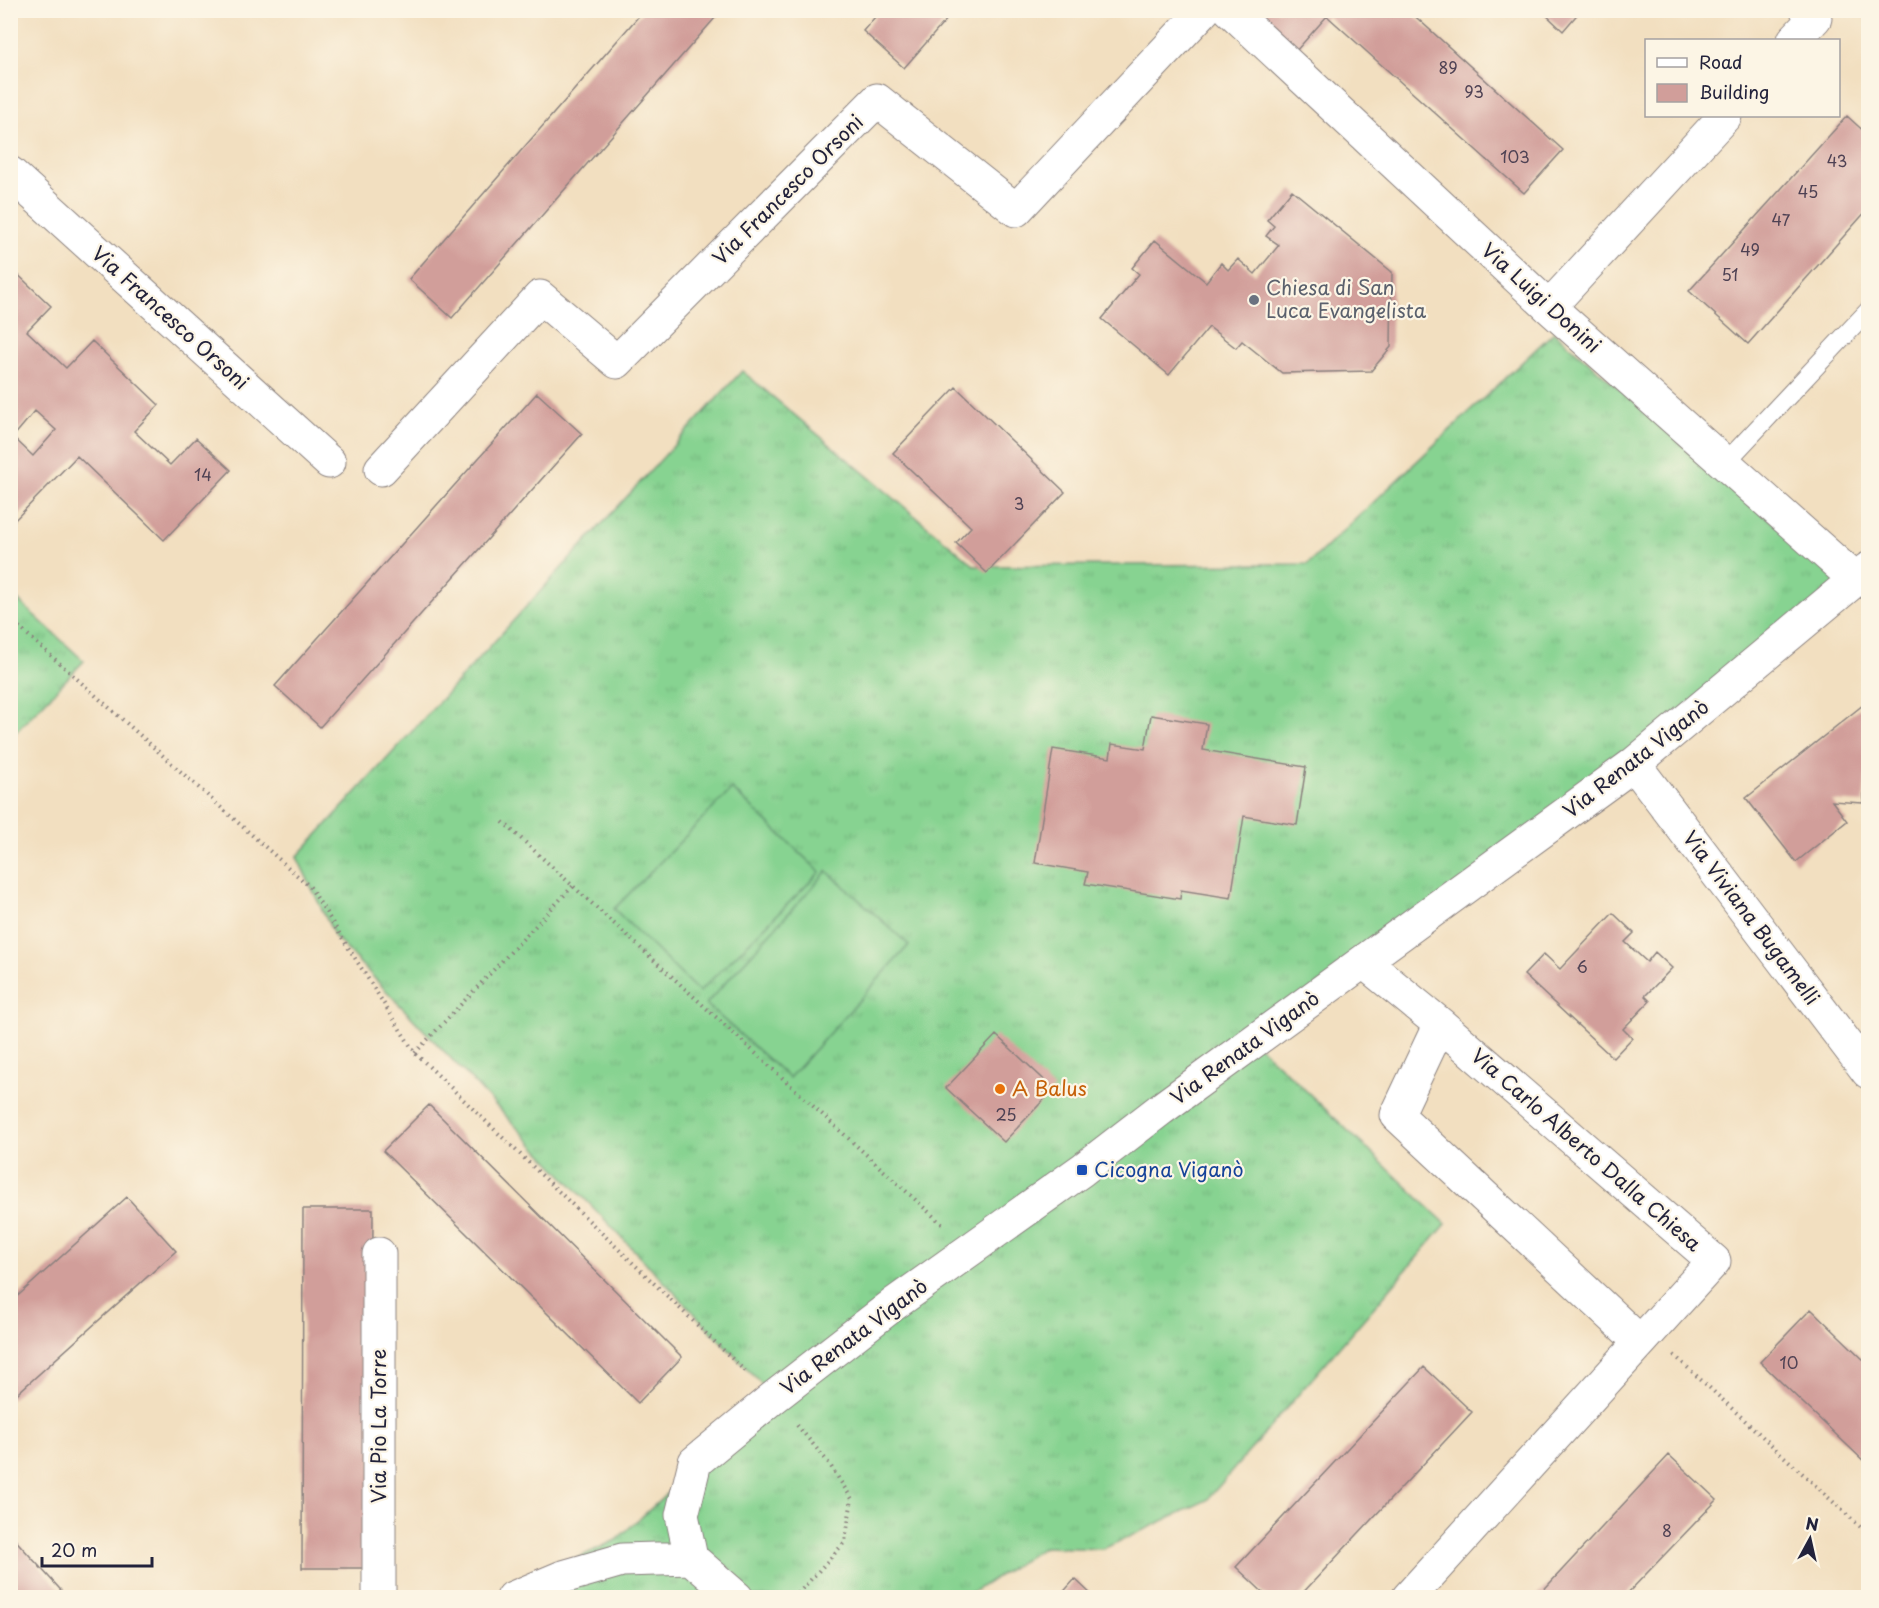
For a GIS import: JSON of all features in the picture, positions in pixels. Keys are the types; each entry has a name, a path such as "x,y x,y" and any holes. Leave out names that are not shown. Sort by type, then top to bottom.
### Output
{"street":[{"name":"Via Francesco Orsoni","path":"381,469 540,297 617,362 877,100 1016,210 1204,10"},
{"name":"Via Luigi Donini","path":"1230,10 1549,307 1725,463 1862,575"},
{"path":"1795,39 1815,18 1807,10"},
{"path":"1549,307 1724,117"},
{"name":"Via Francesco Orsoni","path":"10,173 329,462"},
{"name":"Via Renata Viganò","path":"691,1557 682,1515 695,1462 894,1304 1634,764 1862,575"},
{"name":"Via Viviana Bugamelli","path":"1634,764 1869,1072"},
{"name":"Via Carlo Alberto Dalla Chiesa","path":"1364,962 1440,1024 1714,1261 1408,1598"},
{"path":"1440,1024 1398,1115 1645,1337"},
{"name":"Via Pio La Torre","path":"379,1254 379,1598"},
{"path":"513,1598 563,1577 622,1560 691,1557 737,1598"}],"lane":[{"path":"1725,463 1869,311"}],"path":[{"path":"10,620 310,887 415,1053 773,1398 828,1462 852,1498 845,1542 794,1598"},
{"path":"503,822 970,1250"},
{"path":"415,1053 573,886"},
{"path":"1645,1337 1869,1534"}],"green space":[{"path":"1554,332 1851,590 1256,1043 1446,1224 1207,1500 1103,1549 1044,1547 965,1597 495,1597 616,1540 774,1397 335,937 297,857 742,371 975,566 1308,564"},
{"path":"10,593 84,661 11,737 10,737"},
{"path":"732,789 820,872 699,992 614,909"},
{"path":"827,871 909,945 789,1078 706,1004"}],"building":[{"path":"644,10 722,10 452,318 409,279"},
{"path":"881,10 955,10 904,68 863,31"},
{"path":"1251,10 1408,10 1563,150 1524,193 1327,16 1296,51"},
{"path":"1541,10 1581,10 1563,31"},
{"path":"1847,116 1868,135 1868,209 1748,344 1689,291"},
{"name":"Chiesa di San Luca Evangelista","path":"1292,190 1392,272 1391,347 1371,371 1282,373 1242,341 1236,348 1209,327 1169,375 1102,319 1139,274 1132,268 1155,240 1206,282 1221,263 1228,270 1238,259 1255,274 1279,245 1266,236 1274,226 1267,220"},
{"path":"10,267 51,306 27,331 66,368 92,341 159,405 134,431 170,465 196,438 231,470 164,540 77,456 10,525","holes":["35,411 56,430 33,456 13,437"]},
{"path":"956,387 1065,492 987,573 956,543 971,527 893,453"},
{"path":"537,393 582,434 320,727 275,686"},
{"path":"1868,701 1868,779 1866,776 1863,803 1832,801 1847,821 1796,862 1746,798"},
{"path":"1151,715 1207,724 1203,750 1306,767 1297,825 1244,816 1231,898 1181,890 1180,899 1085,884 1088,872 1035,863 1053,749 1110,758 1112,744 1145,749"},
{"path":"1613,913 1634,933 1625,942 1647,962 1655,952 1672,968 1645,996 1650,1001 1623,1029 1632,1038 1613,1058 1524,975 1544,954 1560,969"},
{"name":"A Balus","path":"996,1035 1054,1089 1004,1142 946,1088"},
{"path":"429,1105 682,1357 638,1403 383,1151"},
{"path":"127,1197 176,1251 10,1400 10,1303"},
{"path":"303,1209 373,1209 371,1568 302,1568"},
{"path":"1811,1309 1868,1364 1868,1465 1760,1362"},
{"path":"1424,1367 1472,1412 1298,1598 1269,1598 1236,1567"},
{"path":"1669,1455 1717,1500 1623,1598 1536,1598"},
{"path":"10,1534 68,1598 10,1598"},
{"path":"1075,1579 1095,1598 1058,1598"}],"place":[{"name":"Chiesa di San Luca Evangelista","path":"1254,300"},
{"name":"A Balus","path":"1000,1089"},
{"name":"Cicogna Viganò","path":"1082,1170"}]}
